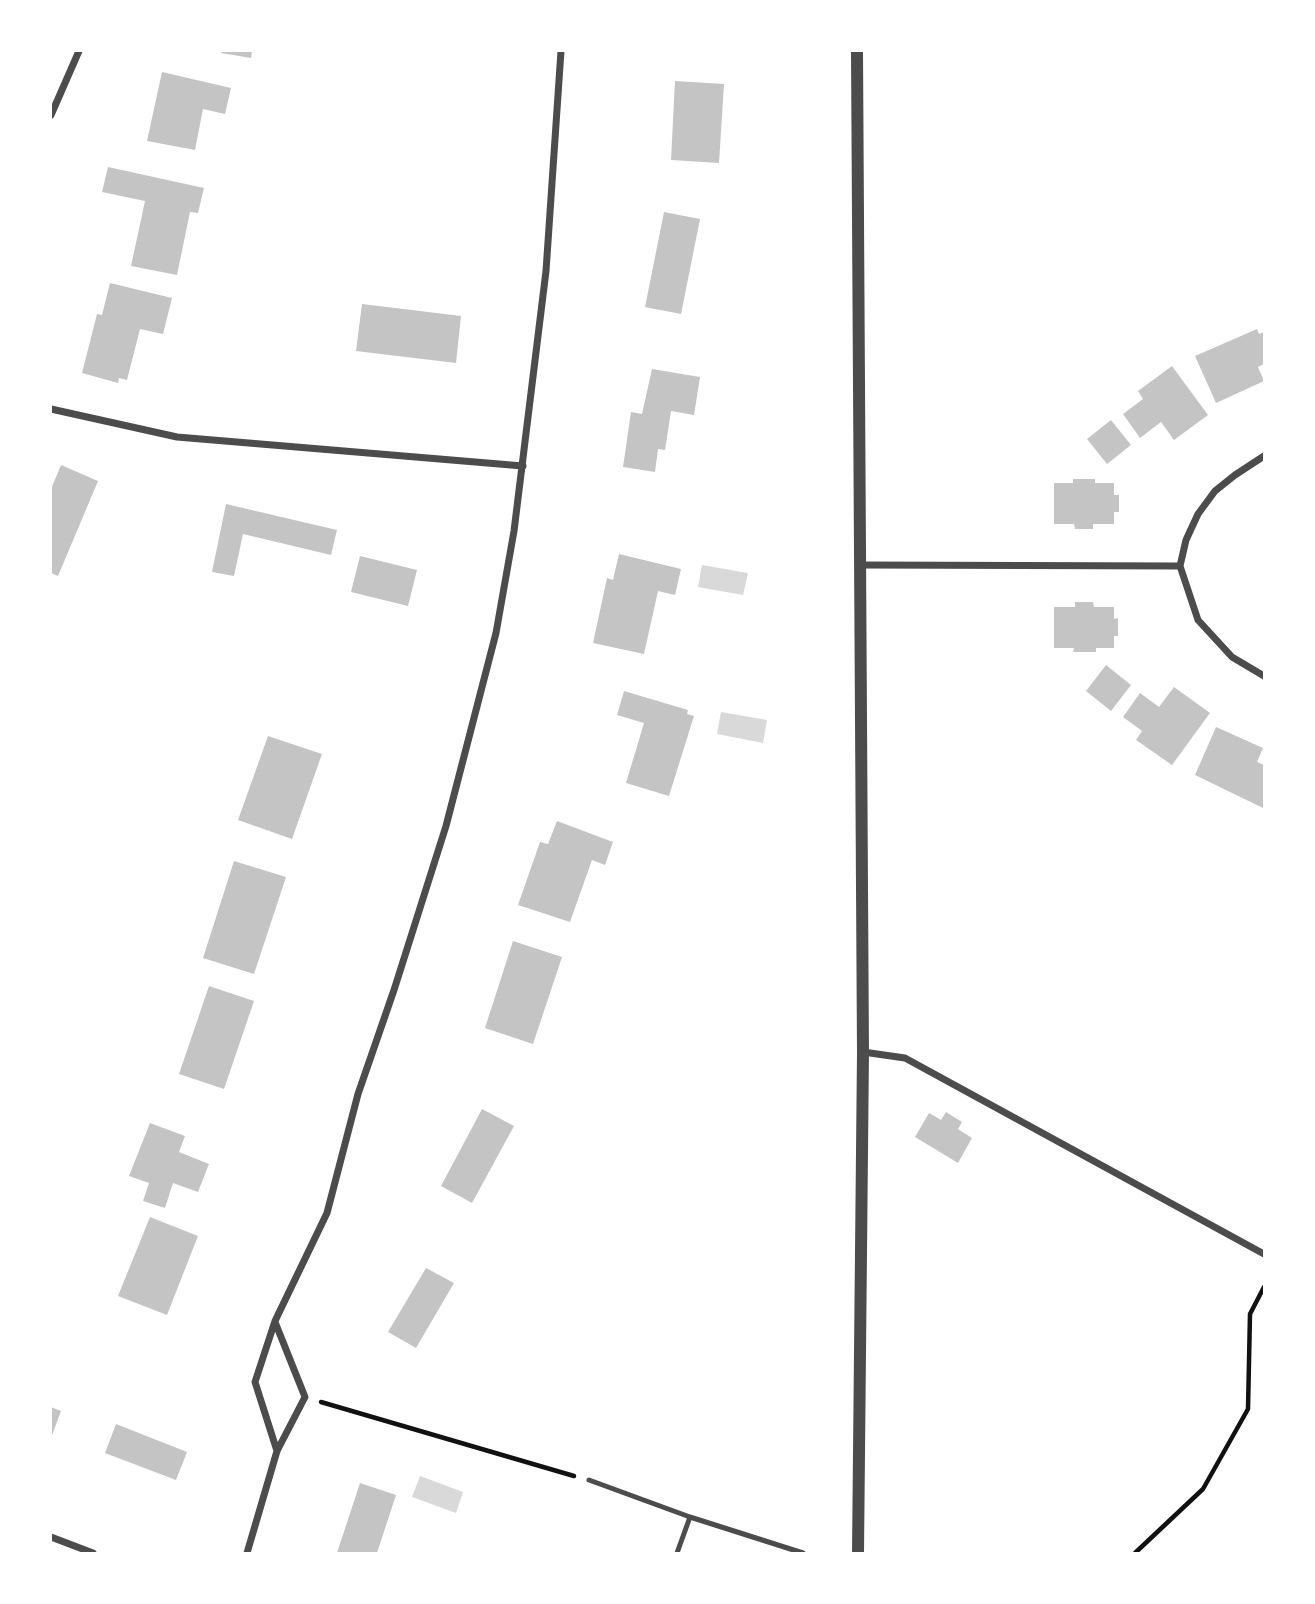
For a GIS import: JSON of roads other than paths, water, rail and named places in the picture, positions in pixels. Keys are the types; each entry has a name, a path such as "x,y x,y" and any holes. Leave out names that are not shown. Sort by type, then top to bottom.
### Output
{"street":[{"path":"51,115 79,51"},
{"path":"278,1451 255,1382 275,1321 327,1213 358,1094 446,826 506,586 546,271 561,51"},
{"path":"857,51 863,1052 858,1553"},
{"path":"51,409 177,437 523,466"},
{"path":"1264,456 1215,491 1198,514 1186,540 1180,566 1198,620 1232,657 1264,676"},
{"path":"861,565 1180,566"},
{"path":"863,1052 905,1058 1264,1254"},
{"path":"247,1553 278,1451 305,1397 275,1321"},
{"path":"51,1537 93,1553"}],"lane":[{"path":"589,1480 690,1517 803,1553"},
{"path":"677,1553 690,1517"}]}
